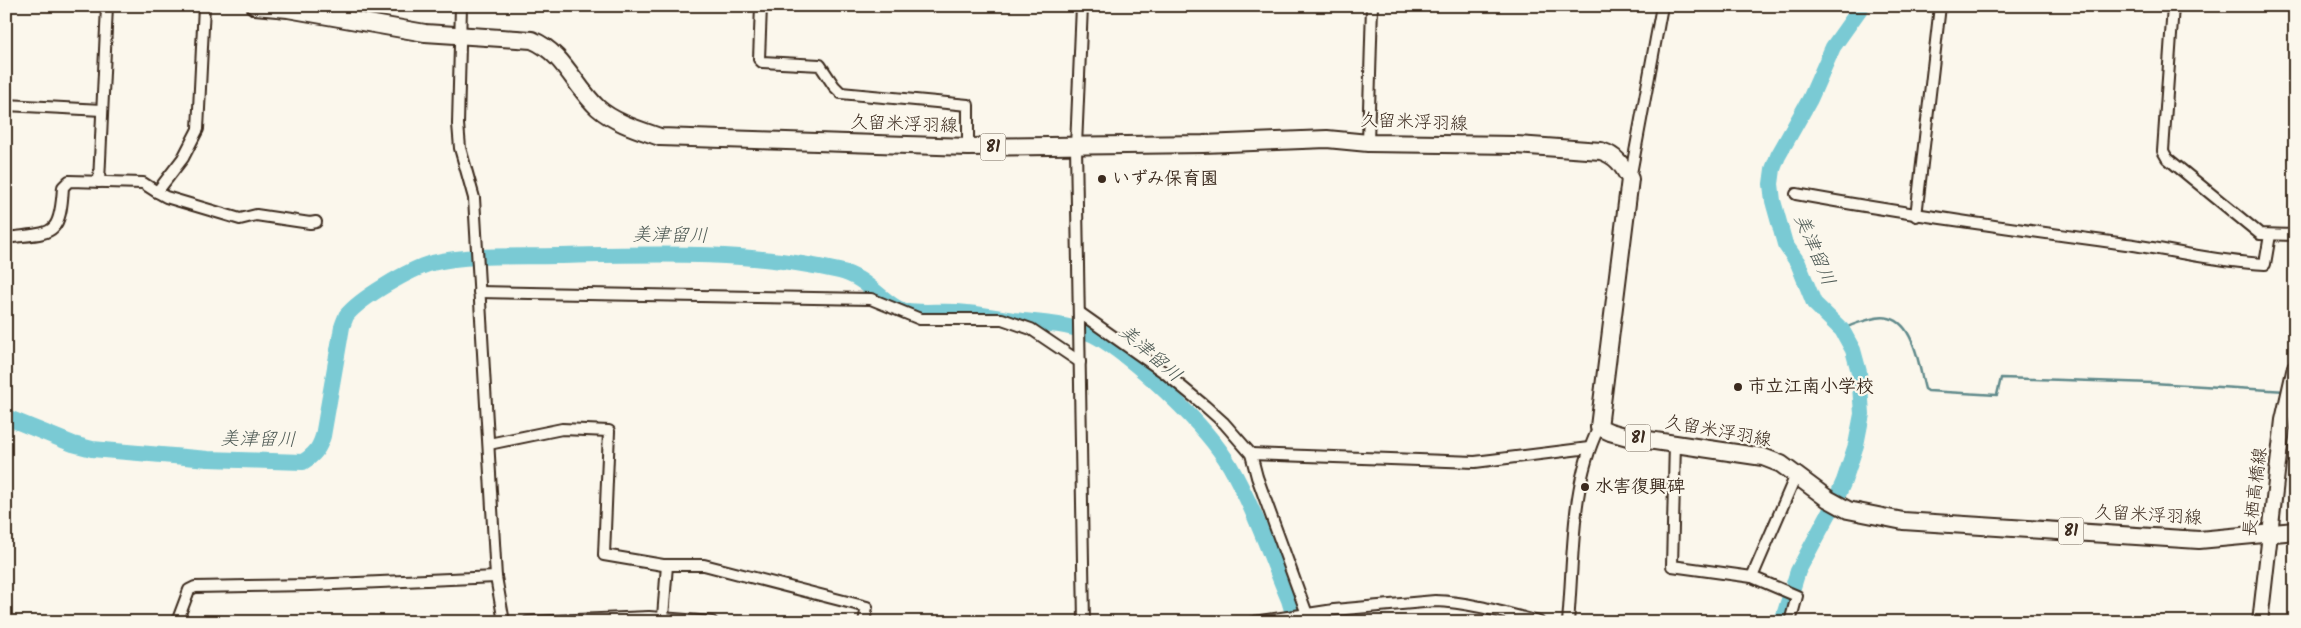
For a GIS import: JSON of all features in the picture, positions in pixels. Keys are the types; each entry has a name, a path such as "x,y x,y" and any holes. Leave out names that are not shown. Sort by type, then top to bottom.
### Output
{"main road":[{"name":"久留米浮羽線","path":"255,6 426,33 532,40 542,44 556,54 598,108 619,121 660,137 694,140 968,147 1327,139 1368,143 1516,145 1601,152 1612,155 1620,161 1630,179"},
{"path":"1598,427 1630,179"},
{"name":"長栖高橋線","path":"2260,622 2283,420 2292,380"},
{"name":"久留米浮羽線","path":"1598,427 1628,437 1763,457 1781,464 1848,510 1903,521 2199,540 2295,531"}],"street":[{"path":"99,182 107,6"},
{"path":"157,192 182,158 198,129 204,6"},
{"path":"461,6 458,132 460,148 474,198 496,577 504,622"},
{"path":"761,6 759,59 762,62 820,65 841,93 968,106 968,147"},
{"path":"1082,6 1076,146 1084,622"},
{"path":"1368,143 1372,6"},
{"path":"1630,179 1662,6"},
{"path":"1916,216 1940,6"},
{"path":"2173,6 2163,151 2167,158 2260,234 2295,235"},
{"path":"6,105 102,110"},
{"path":"6,238 46,234 59,221 62,213 63,187 70,182 141,183 166,197 240,219 256,215 310,223 316,222"},
{"path":"1796,194 1916,216 2155,248 2244,263 2265,264 2270,235"},
{"path":"479,292 870,299 920,319 1002,319 1031,329 1080,362"},
{"path":"1080,313 1172,378 1224,423 1251,454 1257,478 1305,617"},
{"path":"1568,622 1577,502 1589,448 1598,427"},
{"path":"489,444 562,429 609,431 604,555 667,565 704,565 867,608 864,622"},
{"path":"1675,443 1672,566 1752,577 1797,596 1790,622"},
{"path":"1251,454 1475,462 1589,448"},
{"path":"1752,577 1796,476"},
{"path":"663,617 667,565"},
{"path":"177,622 189,590 195,587 311,585 496,577"},
{"path":"1254,622 1395,604 1450,601 1539,622"},
{"path":"528,622 663,617 712,622"}],"waterway":[{"name":"美津留川","path":"1782,622 1798,571 1833,506 1844,481 1856,445 1862,414 1859,372 1853,350 1842,330 1814,303 1798,263 1785,244 1773,201 1771,184 1773,169 1778,156 1810,99 1833,47 1862,6"},
{"name":"美津留川","path":"6,417 73,444 92,449 208,459 303,462 316,451 323,436 342,327 346,316 374,293 423,266 447,260 478,257 663,254 734,256 804,264 849,274 859,279 891,304 906,311 978,314 1070,327 1091,334 1117,350 1153,379 1189,414 1230,466 1254,515 1289,600 1292,610 1292,622"},
{"path":"1842,330 1871,319 1885,317 1896,321 1904,328 1911,339 1925,389 1928,391 1997,395 2001,378 2153,383 2286,391"}],"place":[{"name":"いずみ保育園","path":"1102,179"},
{"name":"市立江南小学校","path":"1738,387"},
{"name":"水害復興碑","path":"1585,487"}]}
